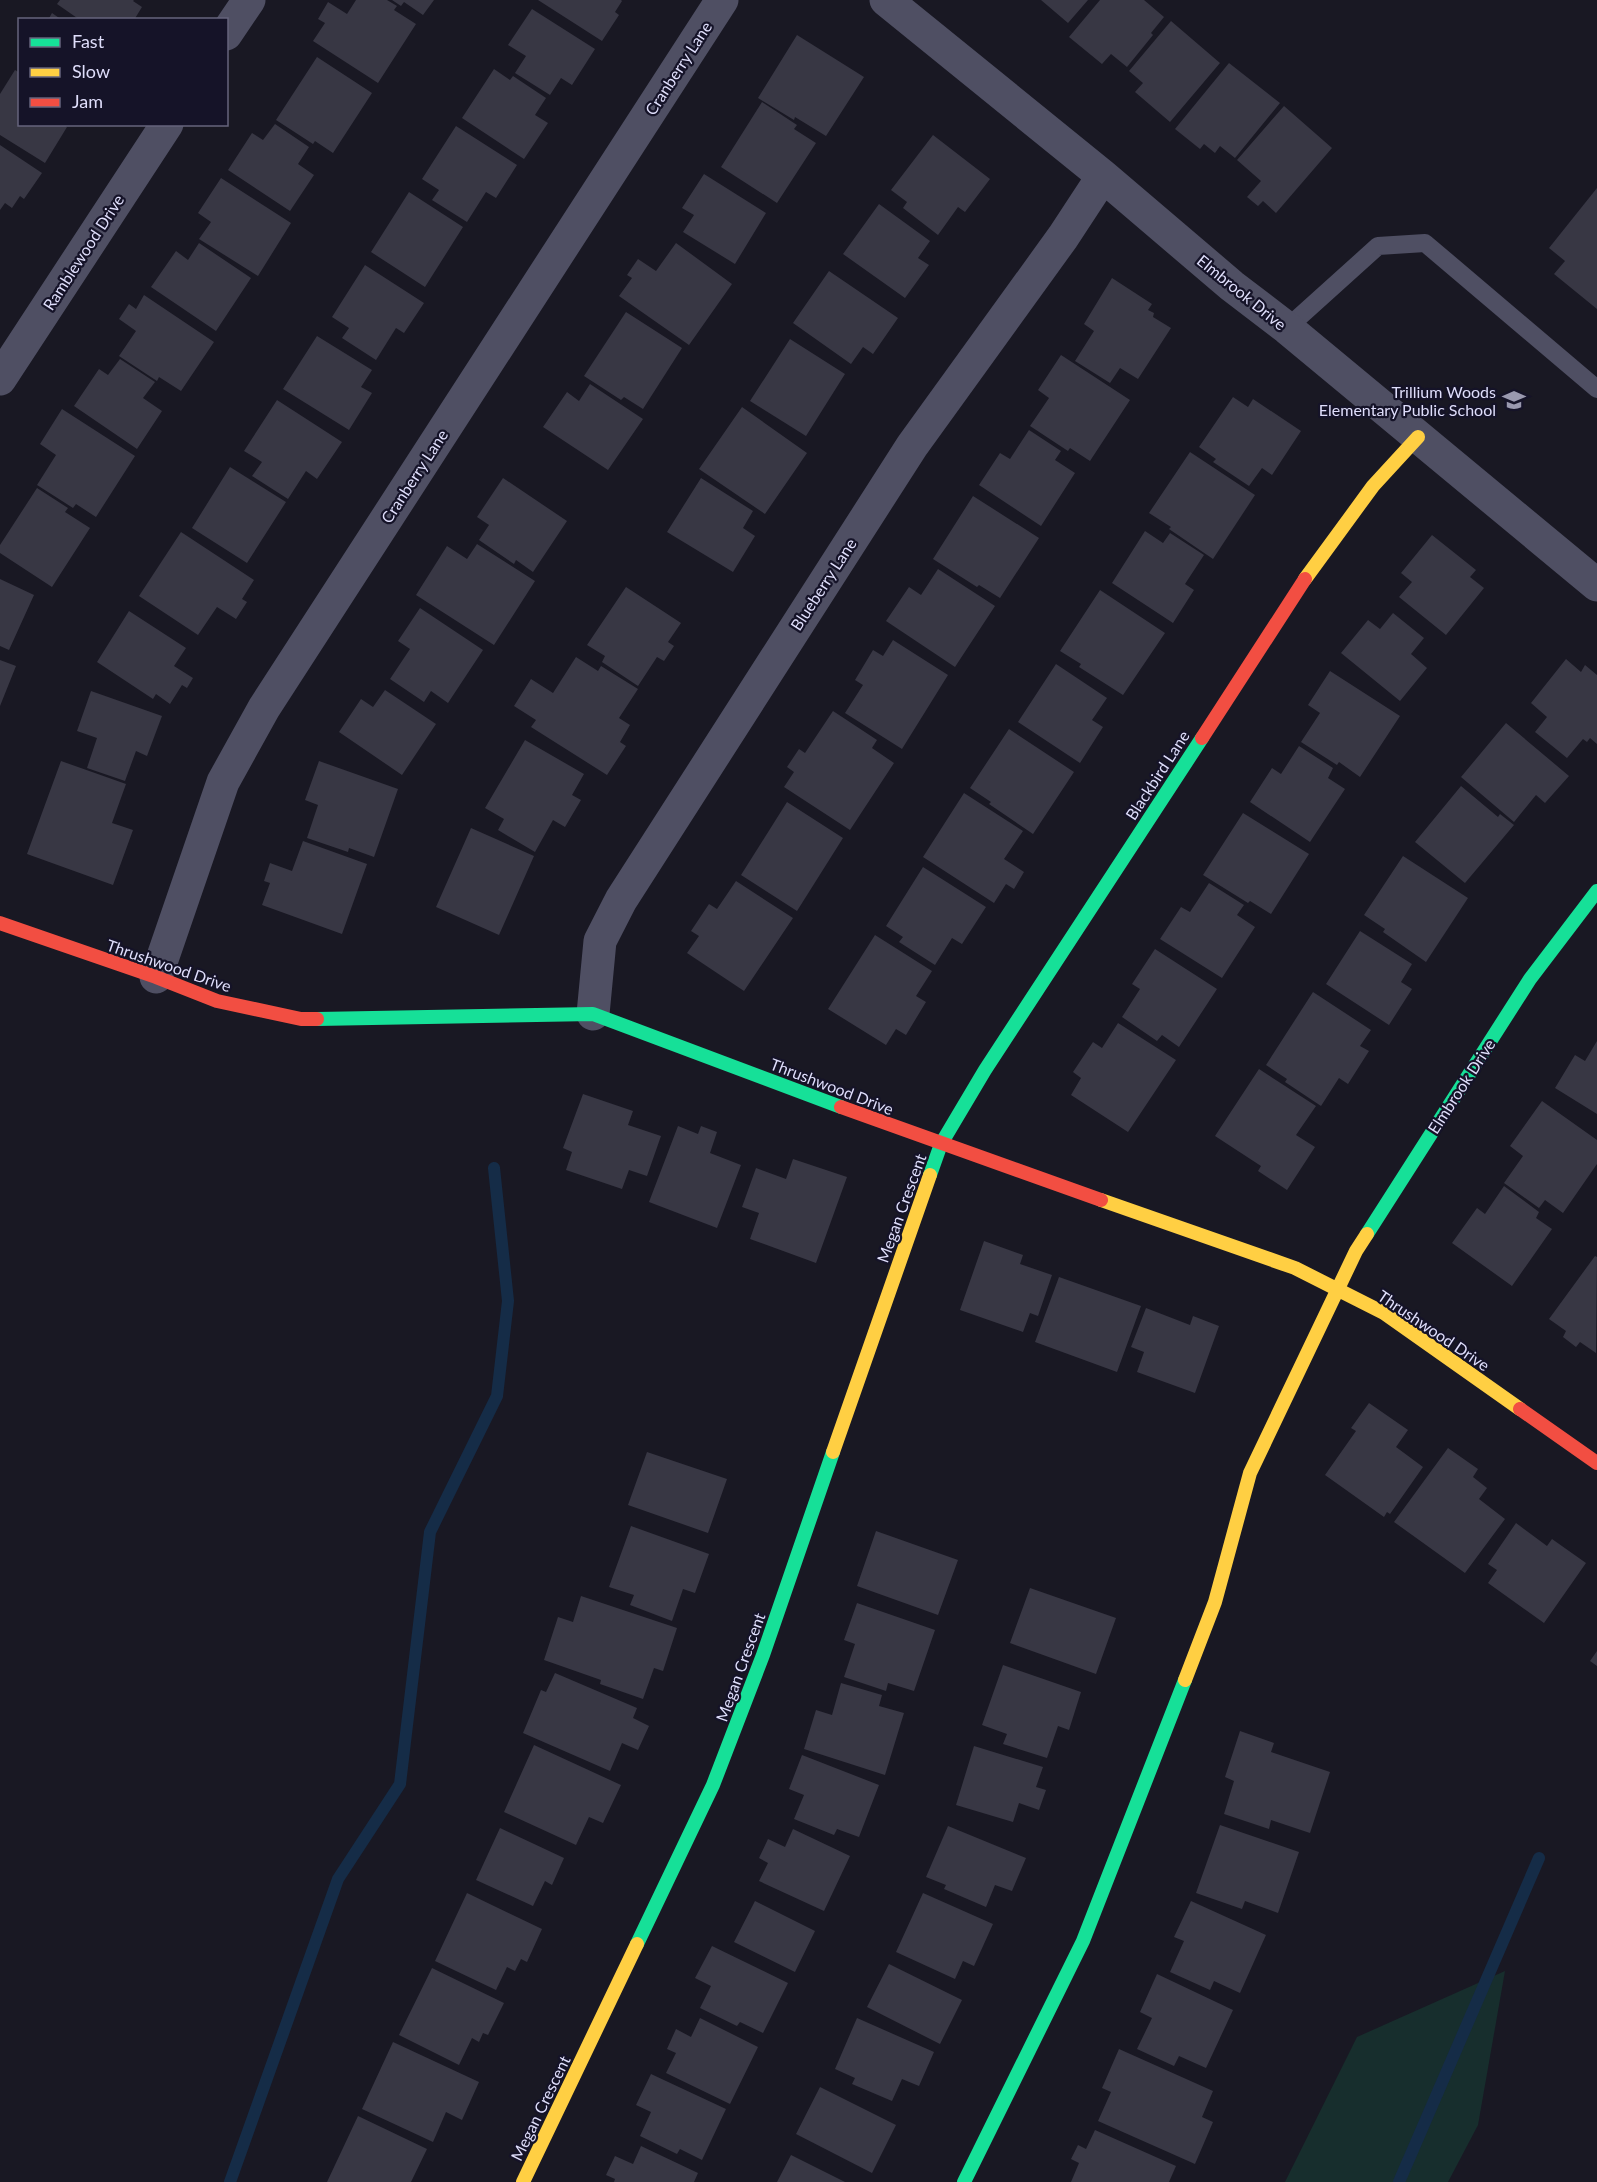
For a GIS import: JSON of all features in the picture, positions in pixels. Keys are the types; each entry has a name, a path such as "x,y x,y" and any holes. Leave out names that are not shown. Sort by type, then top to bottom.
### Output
{"street":[{"path":"228,31 249,0"},
{"name":"Cranberry Lane","path":"156,977 223,782 264,708 722,0"},
{"name":"Elmbrook Drive","path":"886,0 1103,176 1233,286 1287,328 1597,585"},
{"name":"Ramblewood Drive","path":"0,379 166,126"},
{"name":"Blueberry Lane","path":"593,1014 600,941 621,900 912,446 1063,237 1103,176"},
{"name":"Blackbird Lane","path":"941,1144 985,1070 1315,564 1373,486 1418,437"},
{"name":"Elmbrook Drive","path":"1336,1289 1356,1251 1530,979 1597,891"},
{"name":"Thrushwood Drive","path":"0,923 156,977 217,1001 301,1019 593,1014 941,1144 1295,1268 1383,1313 1597,1463"},
{"name":"Megan Crescent","path":"523,2182 713,1785 763,1655 941,1144"},
{"path":"964,2182 1083,1941 1215,1602 1250,1473 1336,1289"}],"lane":[{"path":"1287,328 1378,246 1425,243 1597,389"}],"green space":[{"path":"1505,1971 1478,2125 1448,2182 1285,2182 1357,2037"}],"building":[{"path":"60,0 134,0 142,7 135,18 77,18 57,4"},
{"path":"356,0 387,0 397,6 394,10 416,24 378,83 313,41 325,23 318,19 328,2 347,14"},
{"path":"392,0 434,0 423,15 404,2 401,6"},
{"path":"538,0 622,1 615,12 619,15 602,41"},
{"path":"1041,0 1088,0 1068,23"},
{"path":"1100,0 1144,0 1164,17 1151,33 1153,35 1127,67 1111,54 1102,64 1069,37"},
{"path":"532,9 595,49 572,85 561,78 550,95 515,73 526,56 508,45"},
{"path":"52,13 59,18 49,18"},
{"path":"1171,21 1220,63 1170,122 1135,92 1143,83 1129,71"},
{"path":"797,35 864,77 826,136 758,98"},
{"path":"317,57 372,93 333,153 315,141 313,144 276,120"},
{"path":"1229,63 1280,103 1235,158 1220,146 1215,153 1204,144 1200,149 1175,129"},
{"path":"494,69 510,80 513,76 546,98 535,115 548,123 524,159 462,118"},
{"path":"15,70 18,72 18,126 67,127 45,163 0,135 0,94"},
{"path":"762,102 797,125 794,129 816,143 777,203 721,167"},
{"path":"1284,106 1332,148 1276,213 1263,201 1258,206 1247,197 1261,181 1237,160"},
{"path":"275,124 309,147 298,164 314,175 290,211 228,170 252,133 263,140"},
{"path":"456,126 517,165 496,198 486,192 467,222 432,200 439,190 422,179"},
{"path":"933,135 990,179 965,212 958,207 938,235 903,208 907,202 891,190"},
{"path":"0,145 42,173 24,199 20,196 12,208 5,203 0,210"},
{"path":"704,174 766,213 735,264 683,232 694,215 682,208"},
{"path":"221,178 291,223 258,276 199,239 211,222 198,213"},
{"path":"1597,188 1597,309 1554,274 1565,261 1549,248"},
{"path":"409,192 463,227 425,287 371,252"},
{"path":"879,204 930,241 918,258 929,265 905,298 843,254"},
{"path":"199,243 251,278 216,331 151,287 176,251 188,260"},
{"path":"676,243 732,284 689,345 619,296 632,278 627,275 638,259 656,271"},
{"path":"365,265 424,303 404,333 396,328 376,360 342,338 349,328 332,317"},
{"path":"829,271 898,318 873,354 863,347 851,364 793,323"},
{"path":"1112,278 1152,304 1148,310 1154,313 1153,317 1171,328 1138,379 1120,368 1110,383 1075,361 1094,331 1084,324"},
{"path":"144,295 214,342 181,391 159,377 157,381 119,356 136,331 119,319 129,304 136,309"},
{"path":"626,312 682,348 643,409 624,397 621,400 584,376"},
{"path":"317,336 372,370 361,387 372,393 349,430 283,389"},
{"path":"790,339 845,374 806,436 750,401"},
{"path":"1061,355 1130,400 1090,461 1070,448 1068,451 1030,426 1049,398 1038,390"},
{"path":"120,359 155,382 143,398 162,411 137,449 74,406 99,369 108,375"},
{"path":"590,384 643,419 608,470 543,427 567,392 579,401"},
{"path":"1233,397 1248,407 1253,399 1301,431 1272,475 1262,468 1249,486 1213,462 1216,459 1199,447"},
{"path":"277,400 342,442 317,479 306,471 288,499 252,476 262,462 244,451"},
{"path":"742,407 807,453 765,514 699,469"},
{"path":"62,409 135,456 96,517 76,504 73,508 37,485 56,455 40,444"},
{"path":"1029,430 1061,451 1055,460 1075,473 1041,526 979,485 1000,453 1010,459"},
{"path":"1190,452 1255,495 1213,559 1149,513"},
{"path":"230,467 286,502 247,563 192,528"},
{"path":"503,478 567,521 533,572 516,560 514,564 479,540 489,525 477,517"},
{"path":"701,478 753,511 743,528 755,536 733,572 667,532"},
{"path":"37,488 68,508 65,512 90,528 52,587 0,553 0,545"},
{"path":"973,496 1039,538 1000,598 979,585 977,587 933,559"},
{"path":"1145,531 1163,543 1170,533 1204,555 1185,584 1194,590 1173,623 1112,583"},
{"path":"181,532 254,580 242,599 247,602 236,619 217,607 198,635 139,596"},
{"path":"1432,535 1476,570 1470,577 1484,588 1446,635 1399,597 1412,582 1401,573"},
{"path":"477,544 535,581 494,645 416,595 447,546 467,559"},
{"path":"938,569 995,606 955,667 886,621 909,587 921,595"},
{"path":"0,579 34,595 9,650 0,646"},
{"path":"626,587 681,623 668,642 674,646 664,661 657,657 638,686 602,662 605,656 587,645"},
{"path":"1100,590 1165,633 1123,695 1079,667 1081,664 1060,651"},
{"path":"420,608 483,650 448,703 431,691 424,702 390,679 410,649 398,641"},
{"path":"129,611 186,648 174,666 193,678 187,688 182,685 170,704 156,694 153,699 97,662"},
{"path":"1393,613 1424,638 1411,654 1427,668 1400,701 1341,653 1368,620 1380,629"},
{"path":"893,640 948,675 902,749 845,713 863,685 855,680 873,650 883,656"},
{"path":"576,657 598,671 601,666 638,689 619,718 630,725 620,742 626,746 607,775 531,727 536,720 514,706 531,679 553,693"},
{"path":"1566,659 1581,672 1585,665 1597,675 1597,744 1590,738 1587,742 1583,739 1567,758 1535,732 1547,717 1531,703"},
{"path":"0,660 16,666 0,706"},
{"path":"1056,664 1107,698 1092,720 1103,727 1080,763 1018,722"},
{"path":"1330,671 1400,716 1360,777 1339,762 1337,765 1301,742 1320,713 1308,705"},
{"path":"385,690 436,724 402,775 339,732 361,699 373,707"},
{"path":"91,691 162,716 147,756 136,751 125,781 87,768 97,738 77,731"},
{"path":"833,711 877,740 872,748 894,763 850,830 784,787 794,772 787,767 799,749 805,753"},
{"path":"1506,723 1569,776 1545,803 1536,795 1514,822 1461,777"},
{"path":"1009,729 1074,772 1033,834 970,788"},
{"path":"525,740 584,774 572,795 581,800 565,827 553,820 535,852 498,830 504,819 485,808"},
{"path":"1299,746 1333,768 1328,778 1345,789 1310,842 1250,802 1272,768 1281,774"},
{"path":"61,761 126,784 112,823 133,830 113,885 27,854"},
{"path":"319,761 398,789 374,857 349,848 348,852 307,838 318,805 305,800"},
{"path":"1461,786 1498,817 1500,814 1514,825 1465,883 1415,842"},
{"path":"964,793 1023,831 1004,859 1024,872 1014,889 1006,884 994,903 923,857"},
{"path":"787,802 843,838 797,911 741,875"},
{"path":"1243,813 1309,854 1271,914 1250,901 1248,903 1203,875"},
{"path":"471,828 534,856 499,935 436,907"},
{"path":"303,841 367,864 342,934 262,905 270,883 264,881 270,863 292,871"},
{"path":"1403,856 1468,898 1426,962 1383,932 1385,929 1364,915"},
{"path":"923,867 986,907 962,944 952,938 935,965 899,942 903,937 886,926"},
{"path":"736,881 793,918 744,991 687,953 699,936 691,931 709,904 717,909"},
{"path":"1209,883 1244,905 1237,915 1255,927 1222,978 1160,939 1181,907 1190,912"},
{"path":"1360,931 1412,964 1401,982 1412,989 1389,1025 1326,984"},
{"path":"875,935 932,971 916,996 926,1002 906,1035 896,1029 886,1045 828,1009"},
{"path":"1155,949 1217,989 1179,1047 1162,1035 1157,1041 1122,1017 1140,989 1132,984"},
{"path":"1313,992 1371,1030 1360,1046 1369,1051 1348,1084 1339,1078 1321,1106 1285,1082 1287,1079 1266,1065"},
{"path":"1118,1023 1176,1060 1128,1132 1071,1095 1081,1078 1073,1072 1093,1042 1102,1048"},
{"path":"1597,1041 1597,1114 1555,1088 1575,1055 1585,1061"},
{"path":"1259,1069 1316,1106 1296,1135 1315,1147 1287,1190 1258,1171 1261,1166 1215,1136"},
{"path":"583,1094 633,1111 628,1125 661,1136 647,1176 629,1170 622,1189 566,1170 572,1152 563,1148"},
{"path":"1542,1101 1597,1140 1597,1164 1563,1213 1545,1200 1539,1208 1504,1183 1523,1156 1510,1146"},
{"path":"678,1126 698,1134 701,1126 717,1132 710,1153 741,1165 717,1228 649,1202"},
{"path":"793,1159 847,1177 816,1263 750,1239 759,1213 742,1207 756,1168 786,1179"},
{"path":"1504,1186 1539,1212 1536,1218 1552,1229 1512,1286 1452,1243 1477,1208 1485,1214"},
{"path":"984,1241 1023,1255 1020,1264 1052,1275 1038,1316 1030,1313 1023,1332 960,1310"},
{"path":"1595,1256 1597,1257 1596,1353 1580,1342 1576,1347 1563,1337 1566,1331 1549,1319"},
{"path":"1059,1277 1141,1306 1117,1372 1035,1342"},
{"path":"1146,1308 1190,1325 1193,1316 1219,1326 1195,1393 1137,1372 1144,1352 1131,1347"},
{"path":"1369,1403 1408,1430 1396,1447 1423,1467 1390,1514 1387,1512 1384,1517 1325,1475 1356,1431 1351,1428"},
{"path":"1448,1448 1478,1469 1473,1477 1487,1488 1479,1499 1505,1519 1465,1573 1394,1522"},
{"path":"647,1452 727,1479 708,1533 628,1505"},
{"path":"1516,1523 1547,1546 1552,1539 1586,1563 1544,1623 1488,1583 1497,1570 1488,1564"},
{"path":"631,1526 709,1554 695,1593 683,1589 672,1621 630,1605 634,1595 609,1587"},
{"path":"876,1531 958,1560 938,1615 857,1586"},
{"path":"1030,1588 1116,1618 1096,1674 1010,1643"},
{"path":"581,1596 677,1628 663,1671 654,1668 643,1699 600,1684 601,1680 544,1660 558,1617 573,1622"},
{"path":"857,1603 935,1630 914,1691 888,1683 886,1691 844,1677 855,1644 844,1640"},
{"path":"1597,1651 1597,1666 1590,1661"},
{"path":"1003,1665 1081,1692 1069,1730 1058,1726 1047,1758 1003,1744 1007,1734 982,1725"},
{"path":"555,1673 637,1708 633,1718 649,1726 638,1750 622,1743 610,1771 523,1733 541,1690 546,1692"},
{"path":"841,1683 882,1695 879,1706 904,1713 885,1775 804,1749 816,1710 832,1715"},
{"path":"1240,1731 1274,1743 1271,1752 1330,1772 1310,1833 1271,1820 1269,1829 1224,1814 1234,1781 1225,1777"},
{"path":"534,1745 621,1785 603,1823 589,1817 576,1845 504,1812"},
{"path":"974,1746 1043,1767 1036,1787 1046,1790 1039,1810 1019,1803 1013,1822 956,1805"},
{"path":"802,1755 879,1785 859,1837 837,1829 834,1835 794,1819 804,1795 789,1789"},
{"path":"1220,1825 1299,1852 1278,1913 1245,1901 1242,1909 1196,1893"},
{"path":"948,1826 1026,1858 1012,1891 995,1885 986,1907 944,1889 946,1885 926,1877"},
{"path":"500,1828 564,1858 552,1885 545,1881 533,1906 476,1880"},
{"path":"793,1829 850,1856 824,1911 759,1881 768,1863 759,1858 768,1839 785,1847"},
{"path":"467,1893 542,1929 527,1962 521,1959 515,1971 507,1967 496,1990 435,1961"},
{"path":"923,1893 993,1924 974,1966 963,1961 955,1979 896,1952"},
{"path":"755,1901 815,1931 795,1972 734,1942"},
{"path":"1191,1901 1266,1935 1240,1993 1214,1981 1210,1990 1170,1972 1184,1941 1174,1937"},
{"path":"712,1946 788,1983 763,2033 740,2022 737,2026 700,2008 711,1986 695,1978"},
{"path":"889,1964 962,2000 940,2044 867,2007"},
{"path":"432,1968 504,2003 488,2035 483,2033 479,2042 472,2038 459,2065 399,2035"},
{"path":"1157,1974 1233,2010 1206,2068 1179,2056 1174,2066 1137,2049 1152,2018 1140,2012"},
{"path":"700,2018 758,2047 730,2104 666,2073 676,2053 667,2049 676,2029 691,2037"},
{"path":"857,2018 934,2052 919,2086 902,2079 892,2101 852,2084 855,2078 835,2069"},
{"path":"393,2042 479,2082 462,2120 446,2112 433,2142 362,2109"},
{"path":"1119,2049 1213,2091 1202,2117 1213,2122 1195,2164 1098,2121 1111,2092 1102,2088"},
{"path":"651,2074 726,2109 702,2160 680,2149 677,2154 640,2136 651,2112 636,2105"},
{"path":"820,2087 896,2125 872,2173 796,2134"},
{"path":"358,2116 427,2149 411,2182 327,2182"},
{"path":"1095,2130 1176,2166 1169,2182 1071,2182 1079,2163 1071,2159 1078,2145 1086,2149"},
{"path":"641,2146 698,2173 694,2182 614,2182 615,2179 606,2175 615,2156 633,2164"},
{"path":"791,2155 845,2182 777,2182"}],"waterway":[{"path":"230,2182 338,1879 400,1784 430,1532 497,1396 508,1301 494,1168"},
{"path":"1399,2182 1539,1858"}],"traffic: fast":[{"path":"930,1175 941,1144 985,1070 1202,738"},
{"path":"1367,1234 1530,979 1597,891"},
{"path":"317,1019 593,1014 841,1107"},
{"path":"637,1944 713,1785 763,1655 833,1452"},
{"path":"964,2182 1083,1941 1185,1680"}],"traffic: slow":[{"path":"1305,579 1373,486 1418,437"},
{"path":"833,1452 930,1175"},
{"path":"1101,1200 1295,1268 1384,1313 1520,1409"},
{"path":"1185,1680 1215,1602 1250,1473 1356,1251 1367,1234"},
{"path":"523,2182 637,1944"}],"traffic: jam":[{"path":"1202,738 1305,579"},
{"path":"0,923 156,977 217,1001 301,1019 317,1019"},
{"path":"841,1107 1101,1200"},
{"path":"1520,1409 1597,1463"}],"place":[{"name":"Trillium Woods Elementary Public School","path":"1514,400"}]}
